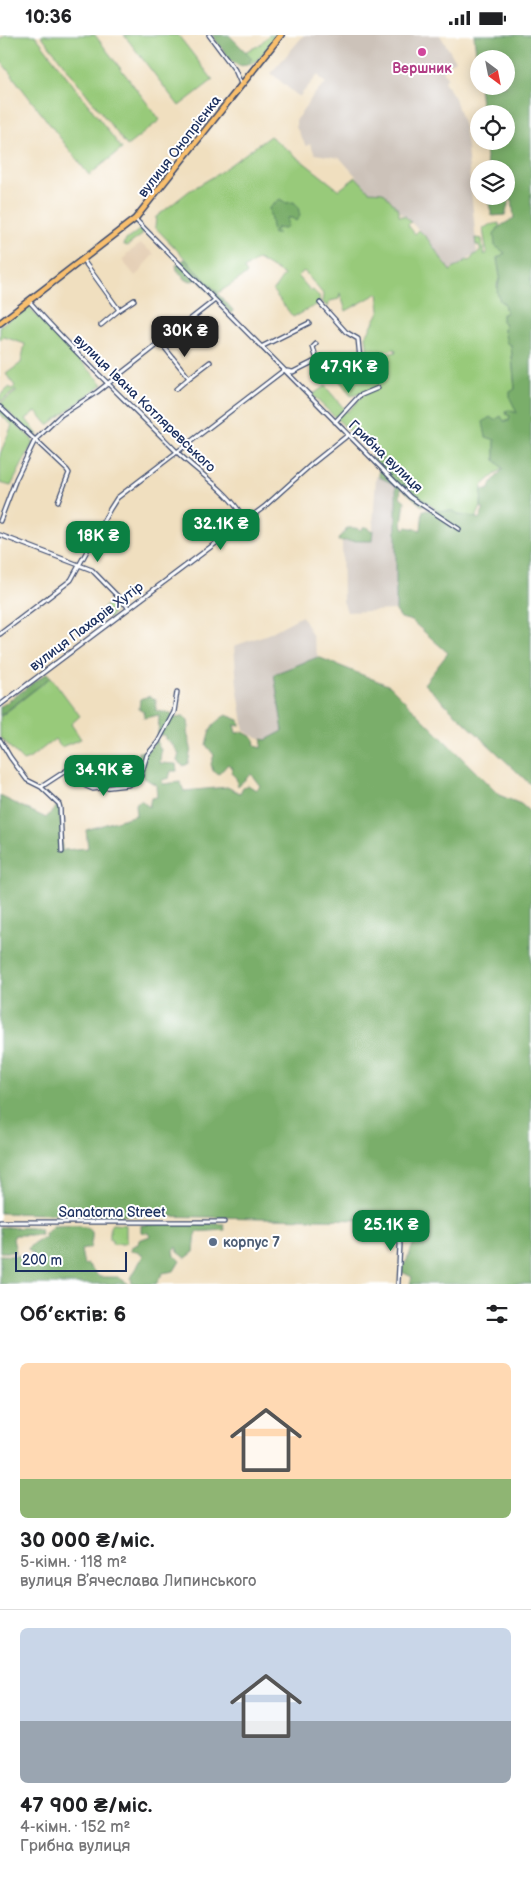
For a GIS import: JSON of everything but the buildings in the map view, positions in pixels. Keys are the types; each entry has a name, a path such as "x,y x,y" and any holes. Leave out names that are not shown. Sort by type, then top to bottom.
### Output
{"main road":[{"name":"вулиця Онопрієнка","path":"0,323 135,219 281,35"}],"street":[{"path":"209,35 239,75 241,84"},
{"name":"Грибна вулиця","path":"135,219 410,497 459,529"},
{"path":"83,259 119,309"},
{"path":"101,325 119,309 134,300"},
{"path":"0,521 16,479 35,440 61,415 79,405 215,300"},
{"name":"вулиця Івана Котляревського","path":"28,301 107,383 229,499 245,521"},
{"path":"316,344 313,347 317,360 324,368 329,370 360,359 358,339 346,332 320,303"},
{"path":"261,347 309,323"},
{"path":"161,343 189,378"},
{"path":"0,634 66,584 76,574 116,500 177,451 285,371 293,372 317,360"},
{"path":"176,389 210,362"},
{"path":"292,377 293,372"},
{"path":"335,423 362,395 378,388"},
{"path":"0,407 69,473 58,501"},
{"name":"вулиця Пахарів Хутір","path":"0,705 245,521 348,435"},
{"path":"0,535 95,572 128,608"},
{"path":"41,787 67,770 71,771 86,786 94,789 128,785 137,781 142,776 147,755 158,742 174,712 177,692"},
{"path":"0,740 27,780 41,787 59,804 62,853"},
{"path":"398,1218 400,1245 398,1284"},
{"name":"Sanatorna Street","path":"0,1222 224,1222"}],"shaded area":[{"path":"304,35 440,35 455,60 442,69 448,78 444,81 455,98 464,127 470,179 470,205 472,205 477,253 450,271 427,238 388,200 383,192 369,191 340,158 315,154 310,144 306,146 296,127 296,121 314,94 326,84 318,75 299,97 271,73"},
{"path":"141,244 154,254 135,276 122,260 126,254"},
{"path":"376,476 396,484 396,610 347,612 343,601 342,542 372,541"},
{"path":"302,616 312,635 318,657 274,674 283,731 266,740 249,734 244,730 237,685 234,646 268,634"}],"green space":[{"path":"6,35 35,35 122,149 89,175 0,60 0,39"},
{"path":"41,35 95,35 160,120 127,146"},
{"path":"124,35 178,35 213,80 179,106"},
{"path":"212,35 229,35 252,58 247,65 239,66 231,61"},
{"path":"269,35 277,35 261,57 247,65 252,58 244,52 258,46"},
{"path":"474,35 531,35 531,785 424,684 448,653 412,621 401,618 396,611 396,485 379,477 379,470 382,468 372,457 374,450 400,476 401,480 427,502 422,506 401,487 400,497 405,501 402,524 404,529 407,527 421,530 423,510 454,511 461,516 479,519 484,509 481,507 482,490 488,490 503,469 495,460 495,440 486,437 483,422 491,417 495,420 501,416 504,421 509,421 510,416 506,412 509,410 517,413 510,398 510,392 515,389 511,345 507,343 504,331 505,325 502,321 502,314 506,313 504,303 500,301 497,292 500,276 497,258 505,253 495,246 494,234 499,227 514,218 513,205 515,205 515,160 486,160 485,150 515,150 515,105 481,105 480,95 515,95 515,50 476,50"},
{"path":"270,136 339,190 356,177 369,191 383,192 399,210 399,216 405,216 411,222 408,225 415,234 419,230 427,238 450,271 467,260 470,261 474,255 481,251 479,246 476,245 475,238 482,239 484,254 487,254 483,229 489,225 499,223 499,227 494,234 505,253 497,258 500,276 497,285 500,301 504,303 506,313 504,331 511,345 515,390 510,392 518,413 510,416 509,421 504,421 495,440 495,460 503,468 482,486 481,507 476,518 450,512 439,512 401,480 400,476 377,452 360,441 312,395 325,386 347,412 366,392 351,396 334,373 335,368 359,360 396,352 395,349 368,355 366,336 380,310 378,293 346,311 340,293 339,299 330,301 328,307 322,302 323,294 304,271 298,276 311,291 313,290 319,296 320,303 293,317 273,291 284,275 258,259 244,269 247,274 218,293 155,227 156,217 189,191 216,175"},
{"path":"280,199 286,203 294,202 298,207 300,216 296,221 292,218 287,218 287,227 284,229 276,228 277,234 273,234 269,208"},
{"path":"489,205 508,205 505,215 492,216"},
{"path":"142,228 142,235 127,246 123,244 126,240"},
{"path":"185,259 233,310 232,314 197,279 192,281 186,280 177,270 176,265"},
{"path":"28,304 34,313 103,384 48,425 36,411 26,419 38,435 34,436 0,404 16,392 16,390 0,402 0,395 10,387 12,389 15,386 6,374 21,363 25,344 4,337 0,340 0,326"},
{"path":"0,409 32,439 33,443 11,486 0,483 0,454 12,425 0,414"},
{"path":"363,527 367,527 370,531 373,530 372,541 338,541 347,528 361,530"},
{"path":"112,601 114,610 110,619 102,609"},
{"path":"318,657 390,686 499,795 521,804 531,813 531,1284 410,1284 412,1277 400,1271 412,1248 418,1221 0,1213 0,796 46,818 57,806 60,808 62,852 64,850 88,848 86,830 136,815 135,804 141,800 149,807 151,798 157,797 156,785 141,776 129,778 128,760 138,758 138,752 148,751 156,740 161,750 160,763 176,764 177,771 171,771 169,778 162,780 163,784 180,782 184,791 227,787 240,793 243,787 248,785 256,790 260,786 251,774 238,786 236,778 231,773 233,768 228,764 219,774 213,771 211,764 214,755 206,745 210,731 226,715 239,720 240,726 234,725 236,733 243,732 254,738 255,746 261,748 262,739 266,740 283,731 274,674"},
{"path":"47,673 51,677 0,716 0,707"},
{"path":"51,677 80,716 71,724 81,739 61,747 55,739 29,759 23,761 0,737 0,717"},
{"path":"149,696 156,700 156,711 170,713 174,718 183,717 188,721 189,728 187,732 191,748 188,764 183,766 177,761 179,754 173,745 165,739 165,735 158,735 159,715 144,718 144,712 139,709 140,699"},
{"path":"112,1224 126,1225 126,1242 124,1244 112,1244 112,1240 110,1240 110,1227"},
{"path":"224,1224 225,1230 196,1232 194,1252 186,1258 178,1252 176,1247 174,1250 175,1256 180,1261 174,1271 163,1273 156,1284 132,1284 131,1278 143,1256 137,1252 130,1251 131,1247 138,1244 139,1240 150,1236 148,1233 141,1232 141,1225"},
{"path":"53,1226 74,1226 89,1229 92,1232 90,1248 81,1250 84,1265 88,1264 99,1277 118,1277 129,1284 0,1284 0,1255 22,1256 32,1260 33,1254 28,1250 29,1247 46,1238 45,1234"},
{"path":"0,1227 35,1228 40,1229 41,1235 15,1235 13,1239 16,1252 0,1252"}],"place":[{"name":"Вершник","path":"422,52"},
{"name":"корпус 7","path":"213,1242"}]}
